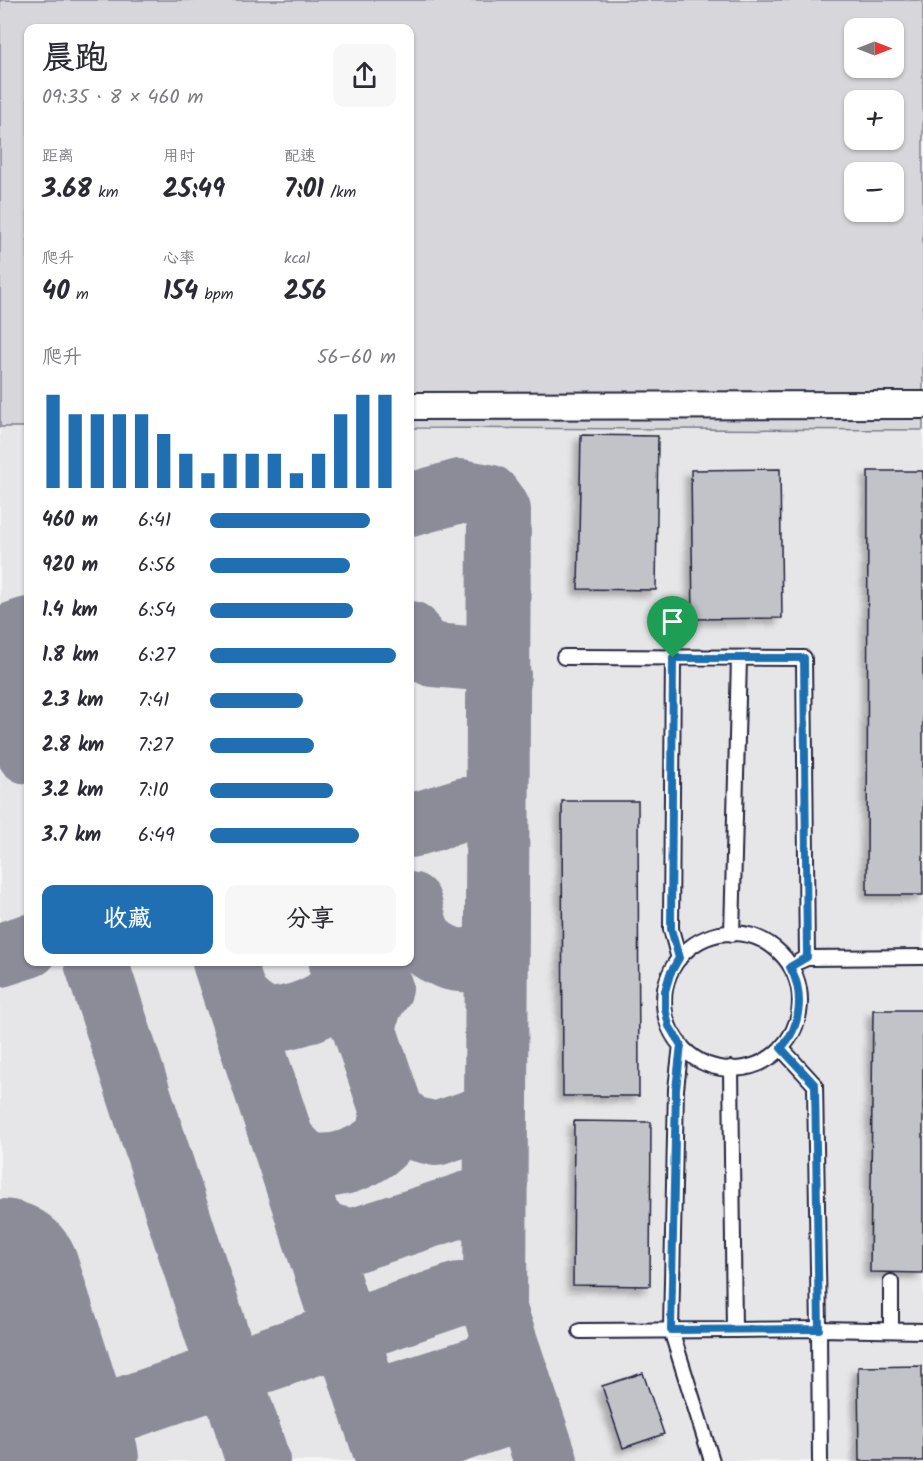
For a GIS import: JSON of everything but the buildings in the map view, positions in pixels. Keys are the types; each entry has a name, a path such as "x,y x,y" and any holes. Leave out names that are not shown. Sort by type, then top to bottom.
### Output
{"street":[{"path":"414,406 923,405"}],"lane":[{"path":"564,657 804,658 807,957"},
{"path":"673,658 671,929 679,958"},
{"path":"732,934 739,658"},
{"path":"724,933 732,934 742,934 759,939 774,948 795,976 799,994 799,1011 794,1028 781,1048 757,1065 740,1069 705,1064 690,1054 681,1045 669,1026 665,1008 665,991 670,974 679,958 692,946 707,938 724,933"},
{"path":"790,967 807,957 923,957"},
{"path":"681,1045 676,1089 671,1330 712,1461"},
{"path":"781,1048 815,1085 820,1461"},
{"path":"731,1068 734,1330"},
{"path":"891,1282 891,1330"},
{"path":"580,1331 819,1329 923,1331"}],"shaded area":[{"path":"0,0 923,0 923,430 414,428 414,24 24,24 24,427 0,427"},
{"path":"0,427 24,427 24,966 414,966 414,428 923,430 923,1461 0,1461"}],"taxiway":[{"path":"414,504 460,491 488,496 499,511 495,1310 546,1461"},
{"path":"24,630 16,633 7,657 7,690 24,740"},
{"path":"414,640 418,646 433,655 480,659 499,675"},
{"path":"414,825 465,809"},
{"path":"414,918 417,928 428,946 448,958 464,960 478,957 497,942"},
{"path":"0,955 24,947"},
{"path":"97,966 258,1461"},
{"path":"225,966 388,1461"},
{"path":"235,997 261,1018 275,1019 298,1015 322,1004 339,990 342,979 341,966"},
{"path":"342,966 364,1029"},
{"path":"381,988 370,1005 364,1029 392,1111 408,1127 436,1134 480,1119 496,1105"},
{"path":"283,1142 301,1159 314,1165 324,1166 348,1162 370,1151 385,1138 392,1111"},
{"path":"308,1219 329,1235 355,1240 466,1204 487,1195 496,1185"},
{"path":"105,1415 459,1294"},
{"path":"364,1387 373,1393 389,1397 483,1367 495,1356 504,1336"},
{"path":"381,1439 391,1445 407,1448 506,1414 518,1396 519,1380 494,1367"},
{"path":"37,1394 69,1411 105,1415 82,1431 73,1461"}],"runway":[{"path":"0,1280 58,1461"}],"route":[{"path":"673,658 804,658 807,957 790,967 795,976 799,994 799,1011 794,1028 781,1048 815,1085 819,1329 671,1330 676,1089 681,1045 669,1026 665,1008 665,991 670,974 679,958 671,929 673,658"}]}
